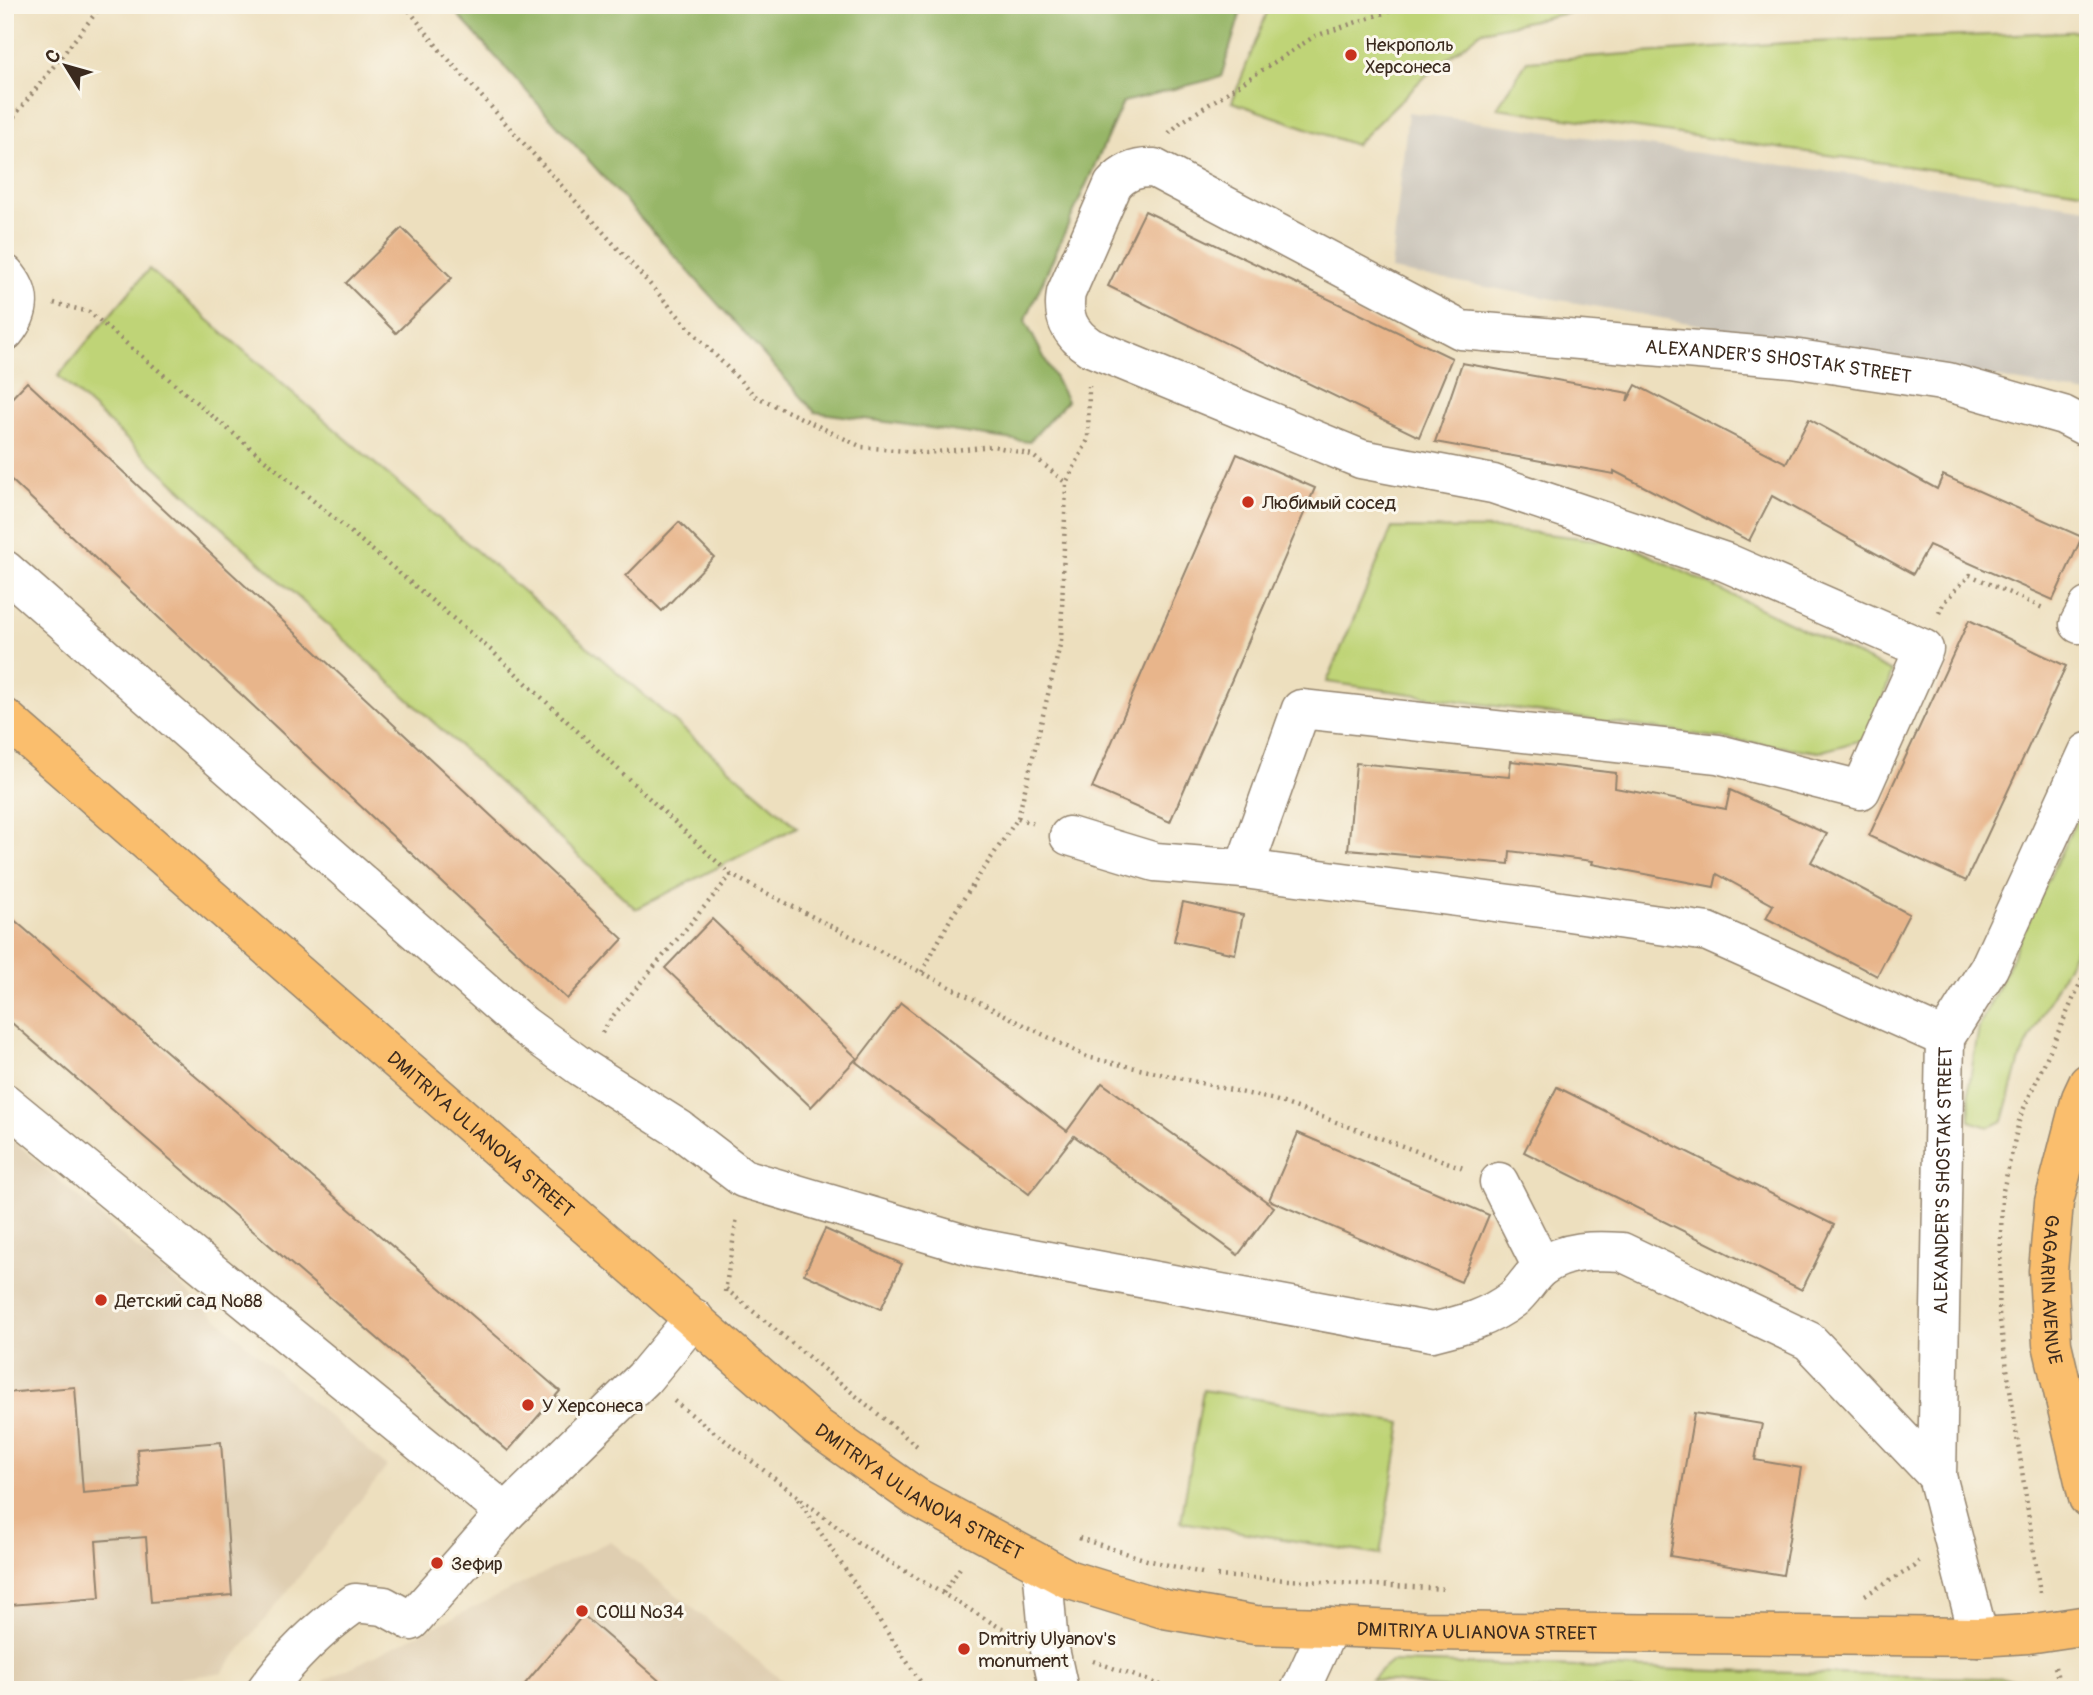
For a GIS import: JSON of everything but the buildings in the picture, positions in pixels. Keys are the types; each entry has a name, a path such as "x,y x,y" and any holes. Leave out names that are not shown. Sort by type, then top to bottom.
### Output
{"main road":[{"name":"DMITRIYA ULIANOVA STREET","path":"5,718 817,1427 916,1497 1070,1580 1164,1609 1255,1625 1424,1631 1979,1637 2028,1634 2088,1625"},
{"name":"GAGARIN AVENUE","path":"2088,1083 2081,1098 2054,1202 2048,1271 2052,1344 2088,1498"}],"street":[{"name":"ALEXANDER'S SHOSTAK STREET","path":"1131,170 1154,168 1461,330 1792,358 1922,378 2063,415 2088,428"},
{"path":"1131,170 1120,176 1113,185 1066,293 1066,318 1080,338 1361,459 1493,484 1725,562 1924,649 1861,790 1718,754 1301,709 1244,869"},
{"path":"5,332 17,314 12,284"},
{"path":"5,570 523,1025 582,1067 679,1129 743,1178 978,1248 1432,1332 1475,1322 1512,1299 1542,1267 1567,1255 1594,1250 1622,1252 1809,1340 1937,1476"},
{"name":"ALEXANDER'S SHOSTAK STREET","path":"1979,1637 1937,1476 1945,1038 1989,968 2088,752"},
{"path":"1069,836 1155,862 1244,869 1708,932 1945,1038"},
{"path":"5,1103 506,1513"},
{"path":"1499,1182 1542,1267"},
{"path":"266,1690 282,1668 323,1626 355,1603 384,1606 411,1621 506,1513 644,1378 706,1328"},
{"path":"1042,1565 1049,1645 1059,1690"},
{"path":"1300,1690 1329,1628"}],"path":[{"path":"5,128 102,5"},
{"path":"405,5 440,50 597,226 755,396 862,447 926,453 993,446 1032,455 1066,483"},
{"path":"1131,170 1180,122 1315,36 1408,5"},
{"path":"12,284 89,312 492,651 731,875 1087,1057 1275,1100 1499,1182"},
{"path":"922,972 952,916 1018,818 1061,641 1066,483 1088,440 1080,338"},
{"path":"1924,649 1944,602 1970,575 2084,616"},
{"path":"582,1067 612,1017 731,875"},
{"path":"706,1328 726,1290 743,1178"},
{"path":"726,1290 926,1454"},
{"path":"644,1378 858,1543 999,1627 1175,1690"},
{"path":"795,1495 926,1690"},
{"path":"1854,1595 1867,1595 1914,1567 1951,1528"},
{"path":"1071,1535 1147,1560 1214,1576 1458,1590"}],"shaded area":[{"path":"1408,112 2088,208 2088,394 1391,270"},
{"name":"Детский сад №88","path":"5,1133 387,1467 222,1673 75,1690 5,1690"},
{"name":"СОШ №34","path":"610,1541 794,1690 317,1690 325,1680"}],"green space":[{"path":"449,5 1243,5 1221,77 1123,102 1025,321 1067,401 1029,442 815,412"},
{"name":"Некрополь Херсонеса","path":"1270,5 1605,5 1482,31 1422,79 1355,145 1232,102"},
{"path":"2088,31 2088,192 1497,108 1527,61 1786,43"},
{"path":"149,269 797,827 636,909 58,376"},
{"path":"1392,528 1502,529 1624,543 1892,672 1869,738 1819,752 1327,682"},
{"path":"2088,795 2088,924 2020,1059 2003,1121 1989,1127 1970,1121 1969,1085 1979,1027"},
{"path":"1203,1390 1402,1423 1380,1555 1181,1522"},
{"path":"1391,1662 2051,1680 2053,1690 1453,1690 1371,1679"}],"place":[{"name":"Некрополь Херсонеса","path":"1351,55"},
{"name":"Любимый сосед","path":"1248,502"},
{"name":"Детский сад №88","path":"101,1300"},
{"name":"У Херсонеса","path":"528,1405"},
{"name":"Зефир","path":"437,1563"},
{"name":"СОШ №34","path":"582,1611"},
{"name":"Dmitriy Ulyanov's monument","path":"964,1649"}]}
